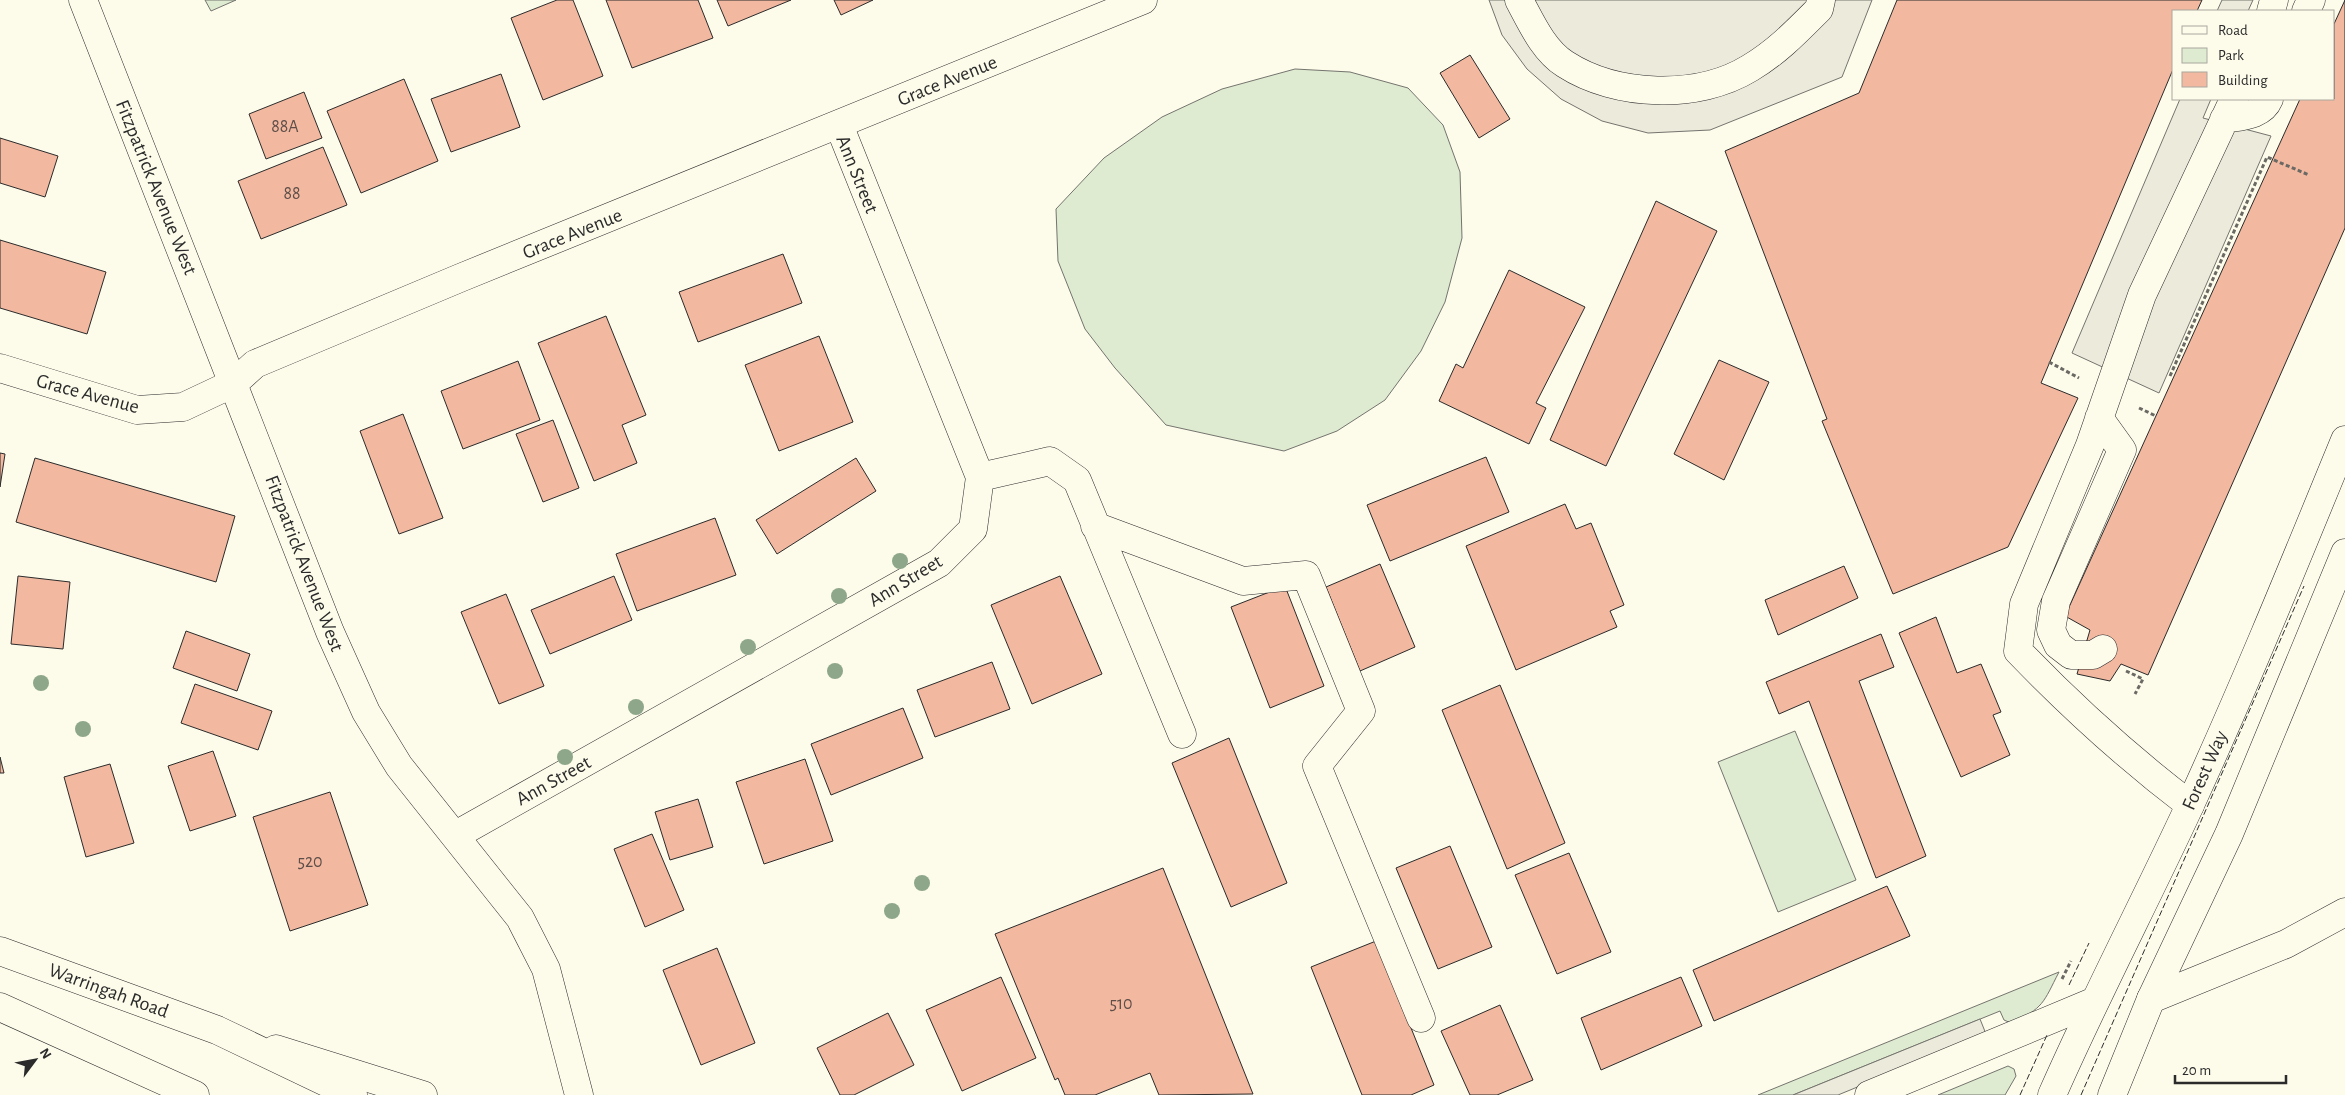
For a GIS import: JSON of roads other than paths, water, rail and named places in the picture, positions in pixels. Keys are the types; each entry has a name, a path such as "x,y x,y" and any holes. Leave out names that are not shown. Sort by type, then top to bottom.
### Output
{"main road":[{"name":"Fitzpatrick Avenue West","path":"83,0 330,632 366,712 400,766 520,918 546,970 579,1095"},
{"name":"Grace Avenue","path":"0,368 137,410 183,407 234,383 255,364 460,278 838,126 1143,0"},
{"path":"1519,0 1541,39 1564,63 1601,81 1632,87 1673,90 1717,84 1749,69 1778,50 1818,9 1822,0"},
{"path":"2190,805 2154,778 2083,718 2018,651 2024,604 2099,418 2142,295 2229,109 2255,114 2266,106 2269,100"},
{"name":"Ann Street","path":"456,835 939,563 974,529 980,476 838,126"},
{"path":"2099,418 2122,450 2056,601 2051,630 2058,646 2071,655 2093,655 2111,658"},
{"name":"Forest Way","path":"2052,1095 2093,1002 2190,805 2295,562 2345,440"},
{"path":"980,476 1050,461 1077,480 1182,734"},
{"path":"1095,526 1243,581 1306,575 1361,711 1317,766 1421,1018"},
{"path":"2112,1095 2151,999 2229,834 2345,553"},
{"path":"2151,999 2262,954 2345,912"},
{"name":"Warringah Road","path":"0,951 218,1030 423,1095"},
{"path":"1869,1095 2093,1002"},
{"path":"0,1007 194,1095"},
{"name":"Warringah Road","path":"218,1030 354,1095"},
{"path":"98,1052 168,1095"}]}
